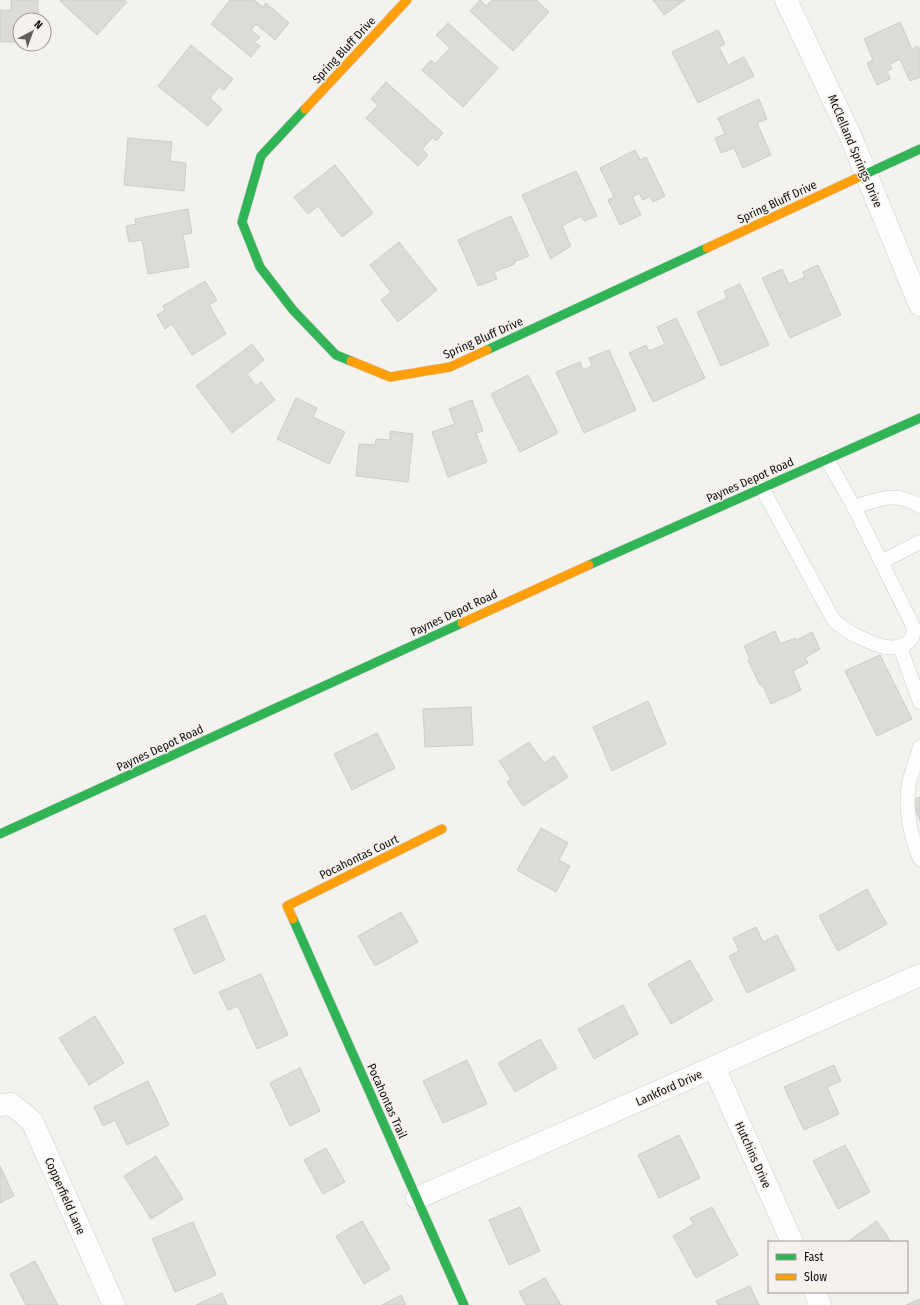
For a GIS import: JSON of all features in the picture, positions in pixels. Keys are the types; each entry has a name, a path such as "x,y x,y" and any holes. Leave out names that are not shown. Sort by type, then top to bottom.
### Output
{"street":[{"name":"Spring Bluff Drive","path":"407,0 261,156 242,222 260,267 293,310 336,355 390,377 450,367 920,149"},
{"name":"McClelland Springs Drive","path":"786,0 850,135 920,304"},
{"name":"Paynes Depot Road","path":"0,834 580,569 920,418"},
{"name":"Pocahontas Court","path":"287,906 442,829"},
{"name":"Pocahontas Trail","path":"287,906 464,1305"},
{"name":"Lankford Drive","path":"417,1198 920,975"},
{"name":"Hutchins Drive","path":"714,1067 792,1241"},
{"name":"Copperfield Lane","path":"0,1105 11,1104 32,1120 114,1305"},
{"path":"815,1293 820,1305"}],"lane":[{"path":"762,488 833,619 842,628 875,645 888,648 900,647 909,641 914,634 913,626 854,507 827,459"},
{"path":"854,507 884,498 900,497 911,500 920,506"},
{"path":"881,562 920,542"},
{"path":"900,647 920,702"},
{"path":"920,747 910,782 908,800 910,825 914,844 920,859"}],"building":[{"path":"11,0 38,0 38,12 12,12 12,42 0,42 0,10 11,10"},
{"path":"124,0 127,2 97,35 60,1"},
{"path":"230,0 254,0 263,7 266,3 289,23 275,40 256,24 251,30 260,37 255,42 260,46 251,57 211,24"},
{"path":"480,0 486,6 492,0 536,0 549,12 513,51 470,11"},
{"path":"653,0 685,0 664,15"},
{"path":"900,22 912,49 918,46 920,50 920,77 910,81 900,59 890,64 892,69 887,71 890,79 877,85 867,63 873,60 864,39"},
{"path":"448,23 498,68 463,107 422,70 431,60 435,64 450,48 436,35"},
{"path":"718,30 725,44 719,47 728,65 744,57 754,76 698,103 672,52"},
{"path":"191,45 233,79 224,90 219,87 210,98 222,109 208,126 158,86"},
{"path":"386,82 443,133 436,141 433,137 422,149 428,155 418,166 366,118 378,105 371,99"},
{"path":"759,99 767,119 757,123 771,155 743,168 734,148 721,153 715,138 725,134 718,118"},
{"path":"128,138 172,142 170,161 186,163 184,191 124,185"},
{"path":"635,150 640,160 646,157 665,196 653,202 650,196 643,200 639,193 632,197 641,215 620,225 608,200 614,197 600,168"},
{"path":"335,165 373,213 342,237 318,206 308,214 294,197"},
{"path":"576,171 597,216 584,221 581,216 562,226 571,246 551,259 522,195"},
{"path":"188,209 192,233 183,235 189,267 148,274 142,240 129,242 126,226 136,224 135,219"},
{"path":"511,216 529,256 514,262 515,264 494,272 497,279 478,286 458,240"},
{"path":"399,242 437,290 398,322 381,300 391,292 370,265"},
{"path":"818,265 841,315 790,338 762,278 782,269 789,284 805,277 803,272"},
{"path":"205,281 217,300 209,305 226,334 192,355 172,324 165,329 157,315 165,310 163,306"},
{"path":"740,284 769,345 721,366 697,312 727,298 724,291"},
{"path":"676,318 705,378 653,402 629,353 646,345 649,351 665,344 657,327"},
{"path":"252,344 264,360 247,374 256,386 261,382 275,400 232,433 196,386"},
{"path":"609,350 636,410 584,433 556,372 580,362 583,370 592,366 589,358"},
{"path":"528,375 558,433 520,452 491,394"},
{"path":"296,398 317,408 313,417 345,432 329,464 277,439"},
{"path":"472,400 483,431 476,433 487,462 448,477 432,432 455,424 449,409"},
{"path":"390,431 413,434 408,482 356,476 359,444 375,445 376,439 390,440"},
{"path":"775,631 780,644 795,638 797,640 812,632 820,649 805,658 808,663 793,671 801,690 771,704 762,684 760,685 748,660 750,659 744,646"},
{"path":"880,655 912,719 877,736 845,671"},
{"path":"648,701 666,744 612,771 593,727"},
{"path":"471,707 473,745 425,747 423,709"},
{"path":"377,733 395,768 352,790 334,754"},
{"path":"529,742 544,763 554,756 568,777 523,806 507,782 511,779 499,761"},
{"path":"920,797 920,821 912,800"},
{"path":"541,828 568,843 559,860 570,866 556,892 517,870"},
{"path":"867,889 887,924 838,951 819,916"},
{"path":"401,912 418,942 375,966 358,936"},
{"path":"205,915 225,960 194,974 174,929"},
{"path":"756,927 763,942 777,935 795,970 747,993 729,956 739,951 733,938"},
{"path":"690,960 713,1000 671,1024 648,984"},
{"path":"261,974 288,1035 257,1049 238,1006 228,1010 219,992"},
{"path":"623,1005 638,1034 594,1059 578,1029"},
{"path":"95,1016 124,1063 89,1085 59,1038"},
{"path":"540,1039 557,1068 515,1092 498,1063"},
{"path":"467,1060 487,1104 443,1123 423,1081"},
{"path":"834,1065 841,1081 827,1087 839,1114 804,1130 784,1087"},
{"path":"300,1068 320,1111 290,1126 270,1083"},
{"path":"148,1081 169,1125 127,1145 115,1120 103,1126 94,1107"},
{"path":"679,1135 700,1178 659,1198 638,1155"},
{"path":"845,1145 870,1192 838,1209 813,1161"},
{"path":"326,1148 345,1182 323,1194 304,1160"},
{"path":"156,1156 183,1199 151,1219 124,1176"},
{"path":"0,1166 14,1196 0,1203"},
{"path":"520,1207 540,1251 509,1265 489,1220"},
{"path":"712,1207 738,1255 696,1278 673,1236 694,1224 690,1218"},
{"path":"362,1221 390,1269 364,1284 336,1236"},
{"path":"877,1221 890,1241 850,1241"},
{"path":"193,1222 216,1275 175,1292 152,1239"},
{"path":"35,1261 58,1305 26,1305 10,1274"},
{"path":"545,1278 561,1305 526,1305 519,1292"},
{"path":"750,1286 759,1305 718,1305 716,1301"},
{"path":"222,1293 227,1305 196,1305"},
{"path":"401,1295 406,1305 382,1305"},
{"path":"920,1299 920,1305 906,1305"}],"traffic: fast":[{"path":"305,109 261,156 242,222 260,267 293,310 336,355 351,361"},
{"path":"857,178 920,149"},
{"path":"487,350 707,248"},
{"path":"589,565 920,418"},
{"path":"0,834 462,623"},
{"path":"293,919 464,1305"}],"traffic: slow":[{"path":"305,109 407,0"},
{"path":"707,248 857,178"},
{"path":"351,361 390,377 450,367 487,350"},
{"path":"462,623 589,565"},
{"path":"293,919 287,906 442,829"}]}
